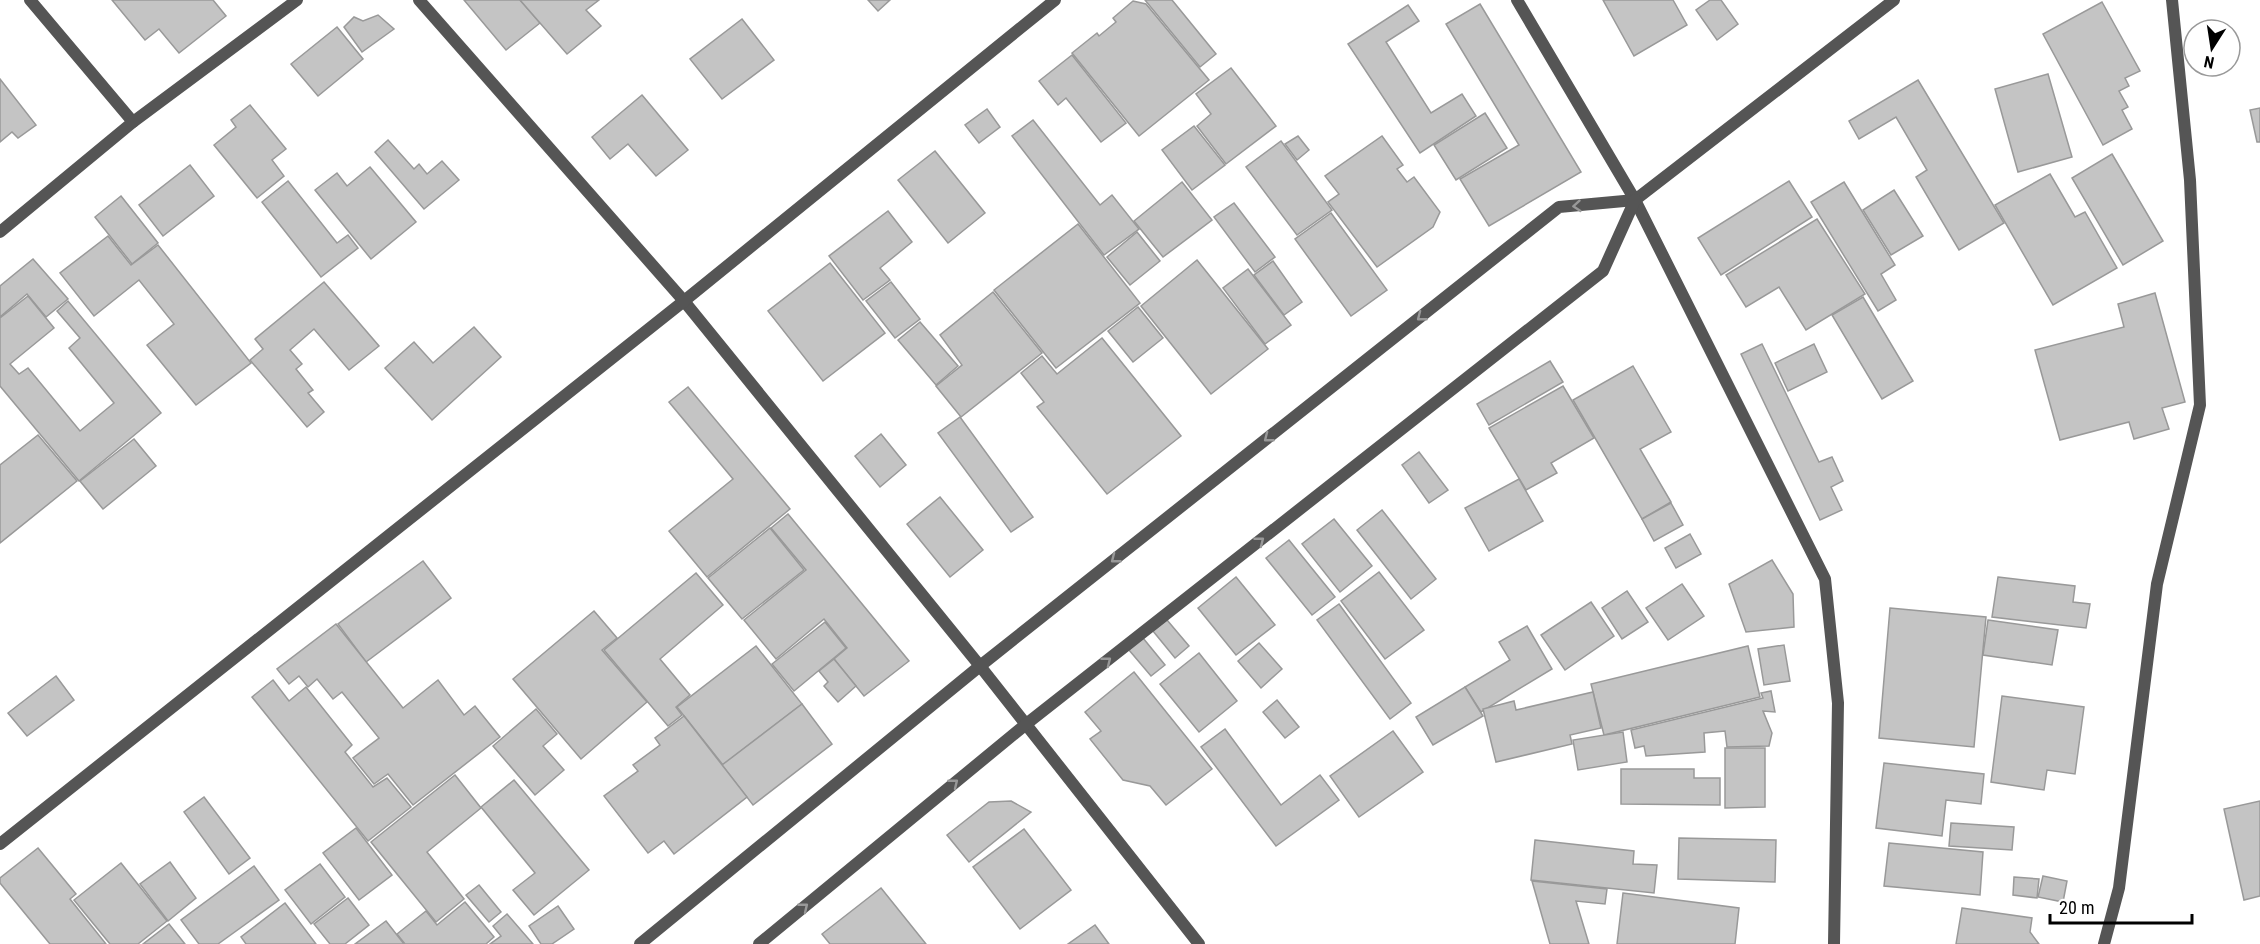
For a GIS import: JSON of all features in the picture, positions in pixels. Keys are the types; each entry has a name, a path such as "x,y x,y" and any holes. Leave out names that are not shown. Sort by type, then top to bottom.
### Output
{"street":[{"path":"30,0 133,122"},
{"path":"0,232 133,122 297,0"},
{"path":"419,0 684,302 980,666 1199,944"},
{"path":"0,844 684,302 1055,0"},
{"path":"1517,0 1635,200 1826,579 1838,703 1834,944"},
{"path":"759,944 1025,725 1603,271 1635,200 1894,0"},
{"path":"2104,944 2119,888 2157,584 2200,405 2190,180 2172,0"},
{"path":"640,944 980,666 1559,207 1635,200"}],"building":[{"path":"112,0 213,0 226,16 179,53 159,29 145,40"},
{"path":"464,0 520,0 540,23 506,50"},
{"path":"520,0 599,0 586,10 601,26 567,54"},
{"path":"868,0 890,0 878,11"},
{"path":"1145,0 1172,0 1216,54 1200,67"},
{"path":"1603,0 1673,0 1687,25 1634,56"},
{"path":"1710,0 1721,0 1738,24 1717,40 1696,10"},
{"path":"1133,1 1146,4 1209,80 1139,136 1072,53 1097,33 1099,36 1116,22 1113,18"},
{"path":"2102,2 2140,71 2125,78 2129,86 2119,91 2128,107 2122,110 2132,129 2103,145 2043,34"},
{"path":"1480,4 1581,172 1489,226 1460,179 1519,145 1446,24"},
{"path":"1408,5 1419,21 1386,42 1431,113 1462,94 1476,116 1420,153 1348,44"},
{"path":"378,15 394,29 362,52 344,27 354,17 363,21"},
{"path":"742,19 774,60 722,99 690,59"},
{"path":"337,27 363,59 318,96 291,64"},
{"path":"1072,55 1126,123 1101,142 1066,98 1058,105 1039,81"},
{"path":"1231,68 1276,126 1226,164 1197,126 1211,114 1196,94"},
{"path":"2048,74 2072,157 2018,172 1995,89"},
{"path":"0,79 36,125 18,138 12,132 0,142"},
{"path":"1918,80 2004,223 1959,250 1916,177 1927,170 1896,117 1859,139 1849,121"},
{"path":"642,95 688,150 656,176 628,144 610,159 592,137"},
{"path":"250,105 286,149 272,160 284,176 257,198 214,145 236,127 231,120"},
{"path":"2260,108 2260,142 2257,142 2250,110"},
{"path":"987,109 1000,127 979,143 965,125"},
{"path":"1485,113 1507,148 1456,180 1434,145"},
{"path":"1033,120 1100,205 1112,195 1139,229 1104,255 1012,136"},
{"path":"1194,126 1225,165 1192,190 1162,150"},
{"path":"1298,136 1309,150 1297,160 1285,144"},
{"path":"1382,136 1403,165 1397,169 1407,182 1414,177 1440,212 1433,227 1377,267 1328,202 1339,194 1325,176"},
{"path":"388,140 414,169 419,164 427,174 442,161 459,180 424,209 375,152"},
{"path":"1281,141 1332,210 1297,235 1246,167"},
{"path":"935,151 985,213 948,243 898,180"},
{"path":"2112,154 2163,241 2123,265 2072,178"},
{"path":"190,165 214,196 163,236 139,205"},
{"path":"370,167 416,222 371,259 315,190 337,173 347,186"},
{"path":"2050,174 2075,217 2085,212 2117,268 2053,305 1995,205"},
{"path":"288,181 337,243 348,235 358,248 321,277 262,202"},
{"path":"1789,181 1812,217 1721,275 1698,238"},
{"path":"1182,182 1212,220 1163,257 1134,221"},
{"path":"1844,182 1895,265 1881,274 1896,300 1878,311 1811,202"},
{"path":"1894,190 1923,236 1891,255 1863,210"},
{"path":"121,196 158,243 132,264 95,217"},
{"path":"1234,203 1275,257 1255,272 1214,217"},
{"path":"888,211 912,242 880,268 890,280 863,300 829,256"},
{"path":"1331,213 1387,290 1351,316 1295,239"},
{"path":"1817,219 1865,294 1806,330 1779,287 1746,307 1726,275"},
{"path":"1078,224 1140,303 1056,368 994,290"},
{"path":"1137,232 1160,261 1130,285 1107,257"},
{"path":"108,236 131,265 158,245 251,363 196,405 147,345 174,324 139,280 94,316 60,273"},
{"path":"33,259 68,299 46,317 27,294 0,317 0,286"},
{"path":"1197,260 1268,349 1211,394 1141,306"},
{"path":"1273,261 1302,302 1284,315 1254,275"},
{"path":"830,263 885,333 823,381 768,311"},
{"path":"1248,269 1291,325 1265,344 1223,288"},
{"path":"324,282 379,346 349,370 314,329 290,350 302,364 296,369 313,390 308,393 324,412 307,427 250,360 263,349 255,339"},
{"path":"891,282 920,319 895,338 866,301"},
{"path":"993,292 1042,353 961,417 936,386 962,365 940,335"},
{"path":"2155,293 2185,402 2162,408 2169,429 2134,439 2129,422 2060,440 2035,350 2124,327 2118,304"},
{"path":"28,296 54,328 10,364 19,374 28,368 80,431 114,403 69,348 80,338 57,311 68,301 161,413 79,481 0,386 0,318"},
{"path":"1863,297 1913,381 1882,399 1832,315"},
{"path":"1138,307 1163,338 1133,362 1108,331"},
{"path":"920,322 958,366 936,385 898,340"},
{"path":"474,327 501,357 432,420 385,368 414,342 433,363"},
{"path":"1102,338 1181,436 1107,494 1037,407 1044,402 1021,373 1042,356 1057,374"},
{"path":"1762,344 1819,462 1832,457 1843,481 1831,487 1842,510 1820,520 1741,354"},
{"path":"1814,344 1827,372 1788,391 1775,363"},
{"path":"1550,361 1563,382 1489,425 1477,404"},
{"path":"1633,366 1671,432 1640,449 1671,502 1642,519 1573,400"},
{"path":"1563,386 1594,438 1551,463 1557,473 1526,490 1489,428"},
{"path":"688,387 790,509 707,577 669,531 733,479 669,402"},
{"path":"960,417 1033,517 1011,532 938,433"},
{"path":"881,434 906,465 880,487 855,456"},
{"path":"38,435 77,481 0,543 0,465"},
{"path":"134,439 156,466 103,509 80,481"},
{"path":"1419,452 1448,490 1429,503 1402,465"},
{"path":"1519,479 1543,521 1489,551 1465,508"},
{"path":"940,497 983,550 950,577 907,524"},
{"path":"1671,503 1683,525 1654,541 1642,519"},
{"path":"1382,510 1436,579 1411,599 1357,530"},
{"path":"788,514 909,661 864,696 834,659 847,648 824,619 776,659 744,620 806,570 771,528"},
{"path":"1334,519 1372,566 1340,592 1302,544"},
{"path":"770,528 804,570 742,619 708,578"},
{"path":"1690,534 1701,554 1676,568 1665,548"},
{"path":"1289,540 1335,597 1312,615 1266,558"},
{"path":"1772,560 1793,594 1794,627 1746,632 1729,584"},
{"path":"423,561 451,598 366,662 338,624"},
{"path":"1379,572 1424,630 1385,659 1341,601"},
{"path":"696,573 723,605 660,659 690,695 676,707 682,715 668,726 604,650"},
{"path":"1236,577 1275,625 1236,655 1198,608"},
{"path":"1998,577 2075,586 2073,602 2090,604 2086,628 1992,617"},
{"path":"1682,584 1704,616 1668,640 1646,608"},
{"path":"1627,591 1648,622 1622,639 1602,608"},
{"path":"1591,602 1614,636 1565,670 1541,635"},
{"path":"1339,604 1411,703 1390,719 1317,620"},
{"path":"1890,608 1986,617 1974,747 1879,738"},
{"path":"594,611 617,638 602,650 647,702 581,759 513,679"},
{"path":"1167,620 1189,646 1175,658 1153,631"},
{"path":"1988,620 2058,630 2052,665 1983,655"},
{"path":"825,622 846,648 794,691 772,664"},
{"path":"336,624 403,708 438,680 464,715 475,706 500,737 413,805 388,774 374,784 353,758 379,738 342,692 333,699 317,679 308,687 299,676 289,684 277,669"},
{"path":"1527,626 1552,669 1481,712 1465,687 1510,660 1499,642"},
{"path":"1143,638 1165,665 1151,676 1129,650"},
{"path":"1259,643 1282,669 1261,688 1238,661"},
{"path":"1784,645 1790,681 1764,685 1758,649"},
{"path":"756,646 802,704 723,765 677,707"},
{"path":"1748,646 1760,697 1604,735 1591,684"},
{"path":"1199,653 1237,701 1199,732 1160,684"},
{"path":"834,659 856,686 838,702 824,686 828,682 819,671"},
{"path":"1134,672 1212,769 1166,805 1150,786 1123,780 1090,739 1101,731 1085,712"},
{"path":"56,676 74,700 27,736 8,713"},
{"path":"273,680 289,701 306,687 352,745 345,752 373,787 387,778 411,807 368,841 252,697"},
{"path":"1465,687 1483,716 1433,745 1416,717"},
{"path":"1771,691 1775,712 1763,711 1772,733 1769,746 1727,747 1725,731 1704,733 1705,752 1646,756 1644,746 1635,748 1631,730 1763,698 1761,693"},
{"path":"1593,692 1601,728 1570,735 1572,744 1496,762 1483,709 1514,701 1516,710"},
{"path":"2002,696 2084,707 2075,774 2047,770 2044,790 1991,782"},
{"path":"1277,700 1299,727 1285,738 1263,712"},
{"path":"802,704 832,744 753,805 722,765"},
{"path":"536,709 557,734 543,746 564,770 535,795 493,746"},
{"path":"684,716 747,797 674,854 664,841 648,853 604,796 638,771 633,765 660,745 655,738"},
{"path":"1225,729 1281,805 1320,775 1339,800 1276,846 1201,747"},
{"path":"1393,731 1423,772 1359,817 1330,776"},
{"path":"1623,732 1627,762 1578,770 1573,740"},
{"path":"1725,748 1765,748 1765,807 1725,808"},
{"path":"1884,763 1984,774 1981,804 1946,800 1942,836 1876,828"},
{"path":"1621,769 1694,769 1694,778 1720,778 1720,805 1621,804"},
{"path":"455,775 481,808 427,852 464,899 436,922 371,842"},
{"path":"514,780 589,870 534,915 513,890 535,873 481,807"},
{"path":"204,797 250,858 229,874 184,812"},
{"path":"1011,801 1031,812 969,862 947,835 989,802"},
{"path":"2260,801 2260,896 2244,900 2224,809"},
{"path":"1951,823 2014,827 2012,850 1949,846"},
{"path":"356,828 392,875 359,900 323,853"},
{"path":"1024,829 1071,890 1020,929 973,867"},
{"path":"1679,838 1776,840 1775,882 1678,879"},
{"path":"1535,840 1634,851 1633,864 1657,865 1654,893 1531,880"},
{"path":"1889,843 1983,852 1980,895 1884,886"},
{"path":"38,848 76,894 70,899 106,944 50,944 0,883 0,878"},
{"path":"170,862 196,898 168,921 140,884"},
{"path":"121,863 167,921 138,944 110,944 74,900"},
{"path":"320,864 345,897 311,924 285,890"},
{"path":"254,866 279,900 218,944 199,944 181,920"},
{"path":"2043,876 2067,881 2063,902 2038,897"},
{"path":"2014,877 2039,879 2037,898 2013,895"},
{"path":"1532,881 1607,889 1605,904 1576,901 1589,944 1550,944"},
{"path":"479,885 501,912 489,922 466,895"},
{"path":"881,888 926,944 830,944 822,934"},
{"path":"1623,893 1739,908 1735,944 1617,944"},
{"path":"348,898 369,925 345,944 330,944 314,924"},
{"path":"465,902 494,937 486,944 405,944 397,934 426,911 437,925"},
{"path":"285,903 316,944 246,944 241,937"},
{"path":"558,906 574,929 552,944 541,944 529,926"},
{"path":"1962,908 2032,918 2030,932 2039,944 1956,944"},
{"path":"507,914 533,944 490,944 501,936 493,926"},
{"path":"386,921 404,944 355,944"},
{"path":"169,924 185,944 143,944"},
{"path":"1095,925 1109,944 1068,944"}]}
